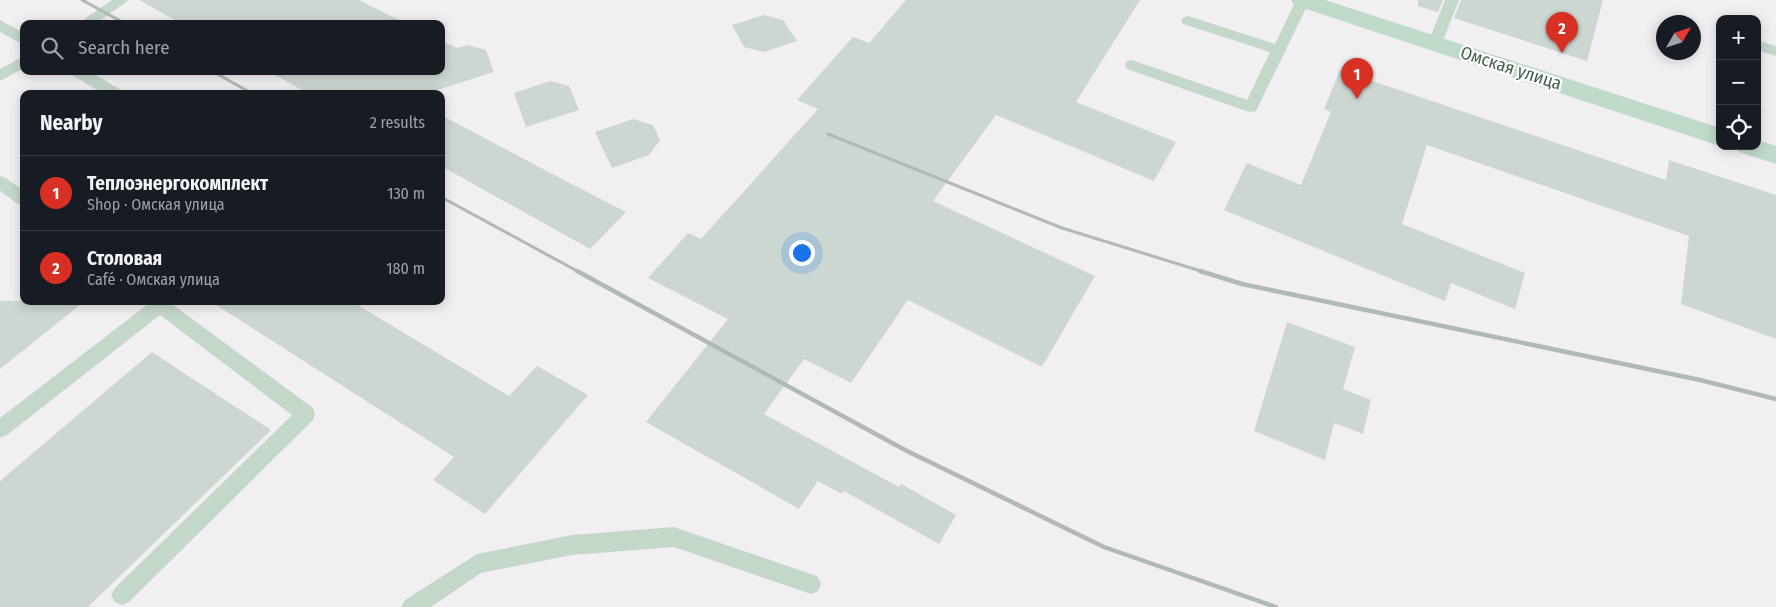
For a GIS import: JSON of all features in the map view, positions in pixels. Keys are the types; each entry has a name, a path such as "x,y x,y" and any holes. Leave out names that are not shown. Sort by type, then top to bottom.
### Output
{"street":[{"name":"Омская улица","path":"1303,0 1716,136"},
{"path":"1760,150 1776,155"}],"lane":[{"path":"90,20 122,0"},
{"path":"1132,65 1251,107 1303,0"},
{"path":"1435,43 1452,0"},
{"path":"1188,20 1278,50"},
{"path":"0,25 20,38"},
{"path":"1761,46 1776,51"},
{"path":"0,76 20,64"},
{"path":"84,75 109,90"},
{"path":"0,182 20,197"},
{"path":"0,429 155,305"},
{"path":"122,595 306,414 160,305"},
{"path":"412,607 477,564 572,545 674,537 811,584"}],"building":[{"path":"139,0 359,0 399,20 175,20"},
{"path":"906,0 1140,0 1076,102 1176,142 1154,181 996,115 933,201 1095,276 1042,367 908,300 851,383 804,359 764,414 899,487 901,484 956,515 939,544 844,491 842,494 818,481 799,509 646,422 728,319 648,278 688,233 701,239 818,109 797,100 853,37 869,43"},
{"path":"1418,0 1443,0 1438,12 1418,6"},
{"path":"1461,0 1603,0 1587,61 1454,18"},
{"path":"764,15 783,20 797,41 764,52 744,47 732,25"},
{"path":"445,43 457,48 468,45 486,50 494,72 438,90 302,90 275,75 445,75"},
{"path":"1340,70 1666,180 1669,160 1776,195 1776,339 1681,304 1689,236 1427,145 1402,224 1525,273 1515,309 1451,283 1445,301 1224,210 1247,163 1301,185 1331,112 1324,109"},
{"path":"550,81 569,86 579,110 526,127 514,93"},
{"path":"445,117 626,212 590,249 445,168"},
{"path":"633,119 653,125 660,140 649,155 612,168 595,132"},
{"path":"0,301 20,301 20,305 80,305 0,369"},
{"path":"216,305 358,305 509,396 537,366 588,395 485,514 433,480 454,457"},
{"path":"1287,322 1355,347 1343,389 1371,400 1363,434 1334,423 1325,460 1254,431"},
{"path":"152,352 271,430 88,607 0,607 0,481"}],"railway":[{"path":"82,0 119,20"},
{"path":"219,75 246,90"},
{"path":"828,134 1062,228 1204,272"},
{"path":"445,199 579,272"},
{"path":"577,271 905,450 1104,547 1276,607"},
{"path":"1200,271 1242,284 1700,380 1776,399"}],"place":[{"name":"Столовая","path":"1562,53"},
{"name":"Теплоэнергокомплект","path":"1357,99"}]}
